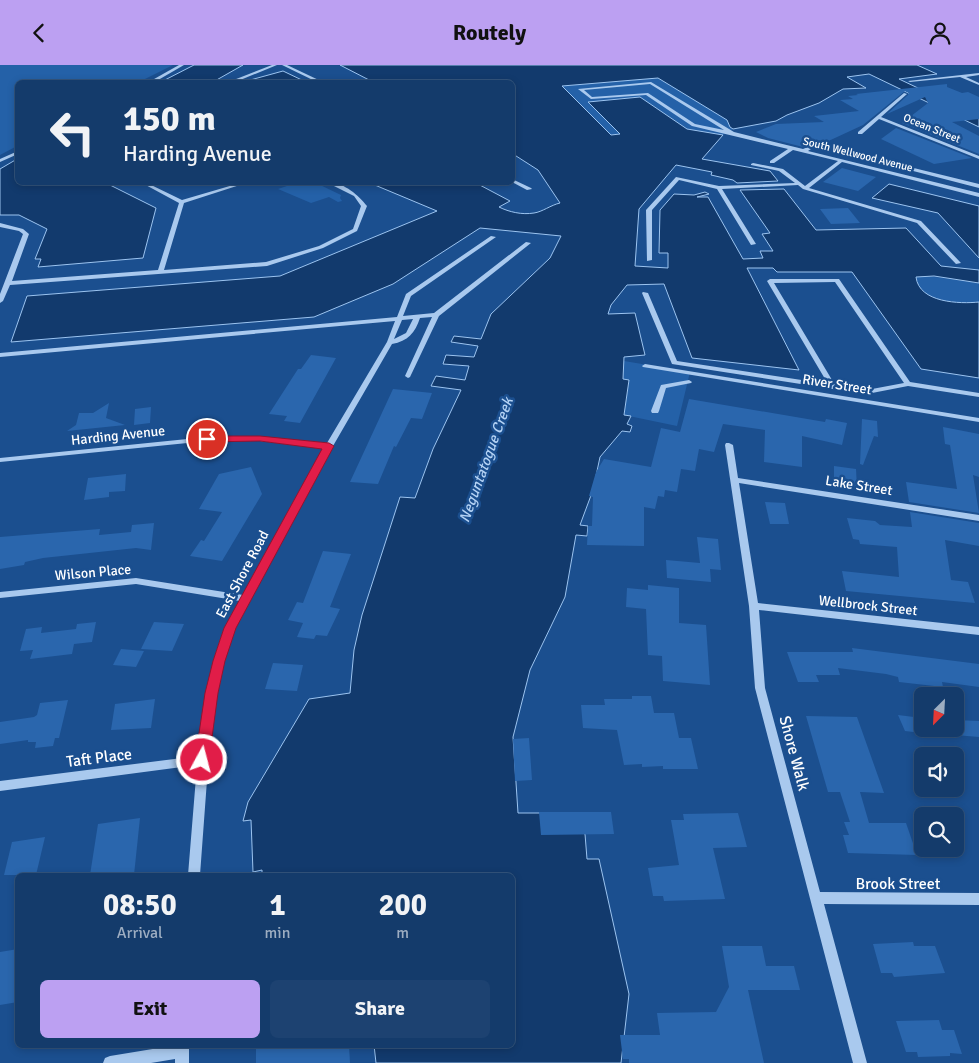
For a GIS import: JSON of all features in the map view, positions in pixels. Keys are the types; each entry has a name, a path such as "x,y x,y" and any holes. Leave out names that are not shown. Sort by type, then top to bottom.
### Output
{"street":[{"path":"154,80 182,65"},
{"path":"236,80 275,65"},
{"path":"284,65 316,80"},
{"path":"910,81 979,74"},
{"path":"961,76 979,84"},
{"path":"662,91 591,98 580,89 651,83 732,133"},
{"path":"647,93 694,125 732,133"},
{"path":"860,133 905,94"},
{"name":"Ocean Street","path":"878,117 979,158"},
{"name":"South Wellwood Avenue","path":"732,133 979,195"},
{"path":"803,151 813,146 828,148 979,186"},
{"path":"772,162 792,148"},
{"path":"0,161 15,154"},
{"path":"805,188 842,161"},
{"path":"753,164 781,171 805,188 919,222 958,263"},
{"path":"649,260 649,210 678,178 719,189 753,245"},
{"path":"951,188 959,180"},
{"path":"515,182 529,189"},
{"path":"707,193 719,189 798,184"},
{"path":"148,185 182,202 237,185"},
{"path":"8,283 267,264 321,247 354,230 364,206 356,195 336,185"},
{"path":"161,271 182,202"},
{"path":"0,225 21,230 26,234 0,301"},
{"name":"East Shore Road","path":"194,873 206,726 219,661 230,628 329,446 390,342 408,295 493,237"},
{"path":"408,376 436,315 528,243"},
{"path":"833,387 770,281 837,280 908,384"},
{"path":"645,293 674,363 833,387 872,391 908,384 979,395"},
{"path":"0,355 436,315"},
{"path":"390,342 405,338 414,327 418,317"},
{"name":"River Street","path":"645,366 979,420"},
{"path":"655,411 663,385 688,384 691,373"},
{"name":"Harding Avenue","path":"0,459 207,439 260,439 329,446"},
{"name":"Shore Walk","path":"729,445 736,480 754,606 760,688 860,1063"},
{"name":"Lake Street","path":"736,480 979,518"},
{"name":"Wilson Place","path":"0,595 136,581 246,599"},
{"name":"Wellbrock Street","path":"754,606 979,631"},
{"name":"Taft Place","path":"0,786 202,760"},
{"name":"Brook Street","path":"817,898 979,899"},
{"path":"110,1063 183,1053"}],"shaded area":[{"path":"0,65 173,65 143,80 15,80 15,147 0,155"},
{"path":"658,78 727,120 733,129 723,135 687,129 640,97 589,102 621,134 611,135 561,86"},
{"path":"290,185 320,185 341,195 342,201 338,202 329,197 311,203 278,189"},
{"path":"919,275 979,283 979,302 952,302 932,297 919,286 916,277"},
{"path":"624,361 690,372 677,426 624,415 629,380 623,379"}],"water":[{"path":"194,65 243,65 217,80 165,80"},
{"name":"Neguntatogue Creek","path":"340,65 917,65 937,74 899,79 979,117 979,127 869,74 847,77 866,88 843,89 819,103 776,121 733,129 727,120 658,78 562,86 611,135 620,134 588,102 640,97 687,129 723,135 702,159 770,171 778,181 737,183 733,180 711,175 712,172 676,165 639,209 635,266 668,268 668,253 659,253 660,210 674,194 694,195 705,192 709,194 697,197 708,197 743,259 763,258 760,251 773,251 762,234 770,233 740,190 784,189 816,230 906,228 941,266 979,270 979,283 934,276 916,277 919,286 932,297 952,302 979,302 979,378 921,369 852,272 777,272 773,268 747,268 799,370 692,358 664,284 627,285 611,305 608,314 635,313 645,355 624,357 623,379 629,380 624,415 631,416 627,424 632,426 630,432 622,431 600,457 593,490 580,525 588,526 587,536 576,535 565,597 530,670 513,737 518,813 541,813 585,834 587,859 599,859 629,994 621,1063 376,1063 374,1048 515,1048 515,873 262,873 262,870 253,872 251,820 243,821 248,802 309,699 350,693 354,650 362,615 400,497 415,498 433,449 461,390 431,386 436,376 465,380 469,366 443,364 446,355 474,357 478,346 451,342 454,336 481,339 491,314 550,258 561,236 480,228 393,284 314,317 11,342 27,296 280,276 437,211 375,185 480,185 510,201 499,207 511,212 529,214 560,203 538,170 515,155 515,80 369,80"},
{"path":"283,71 302,80 250,80"},
{"path":"15,160 15,185 110,185 156,208 143,258 38,267 41,259 35,259 47,229 19,215 0,215 0,169"},
{"path":"889,184 979,206 979,258 938,213 872,198"}],"building":[{"path":"947,84 947,87 979,97 979,119 952,122 979,136 979,154 902,123 928,103 925,97 887,114 908,95 909,93 905,91 863,125 822,144 812,143 803,147 768,138 756,132 776,124 824,122 814,116 859,111 840,100 853,99 848,96"},
{"path":"896,128 972,158 934,164 881,139"},
{"path":"842,168 876,177 858,191 823,182"},
{"path":"848,208 860,223 831,224 820,209"},
{"path":"311,355 336,358 300,423 284,421 287,416 269,414 298,369 301,369"},
{"path":"393,389 432,393 422,419 411,418 396,447 394,446 378,484 350,482"},
{"path":"689,399 825,422 826,419 847,423 842,445 802,436 802,467 764,462 765,430 723,424 714,452 699,449 695,471 681,469 677,492 665,490 664,497 658,496 655,509 644,507 644,546 587,545 588,526 592,526 593,497 589,496 596,472 604,459 651,467 661,428 680,432"},
{"path":"109,403 106,418 125,425 67,431 76,425 79,413 93,413"},
{"path":"151,407 150,423 134,425 135,409"},
{"path":"862,419 877,421 878,437 874,436 863,465 860,464"},
{"path":"943,427 979,434 979,477 973,475 979,513 909,502 906,482 957,489 950,445 945,444"},
{"path":"834,466 856,469 857,487 834,484"},
{"path":"251,467 262,494 222,561 190,556 201,540 204,541 222,512 199,509 219,474"},
{"path":"126,474 125,491 109,492 109,497 84,500 88,478"},
{"path":"765,502 785,503 789,524 770,524"},
{"path":"910,512 979,523 979,546 945,540 951,580 968,582 975,603 846,591 842,571 899,577 897,547 860,544 859,540 853,539 847,518 875,521 880,525 912,527"},
{"path":"154,523 151,550 136,548 43,558 25,562 24,565 0,569 0,537 100,529 99,535 131,532 132,525"},
{"path":"697,537 718,539 721,570 710,569 711,582 667,578 666,560 700,563"},
{"path":"323,551 351,554 330,607 340,609 327,636 316,635 314,639 297,637 303,623 288,620 297,602 303,603"},
{"path":"648,585 679,588 679,623 706,625 710,685 663,681 662,656 648,655 646,609 626,607 627,588 648,590"},
{"path":"96,622 92,642 74,644 72,654 30,659 33,650 20,651 26,629 42,627 41,633 76,629 77,624"},
{"path":"154,622 184,624 172,651 141,649"},
{"path":"852,648 979,664 979,687 942,682 943,687 899,682 898,677 886,674 838,668 840,675 816,675 819,682 798,682 787,652 853,652"},
{"path":"121,649 144,651 136,667 113,665"},
{"path":"273,663 303,665 297,691 265,689"},
{"path":"632,696 651,696 654,713 674,713 679,738 691,738 698,769 663,769 663,766 642,767 642,764 624,765 617,730 583,728 581,705 605,705 604,699 632,699"},
{"path":"155,699 151,728 111,730 115,704"},
{"path":"68,700 59,738 55,738 53,746 35,748 36,742 28,742 28,740 0,744 0,722 34,717 37,715 40,703"},
{"path":"898,715 914,717 914,732 905,731"},
{"path":"806,716 857,717 884,793 860,792 869,823 906,823 914,846 914,855 848,853 843,835 849,835 844,822 850,822 840,792 828,792"},
{"path":"964,720 979,721 979,737 964,736"},
{"path":"529,738 532,780 515,781 513,739"},
{"path":"539,812 611,812 614,834 541,835"},
{"path":"738,813 747,847 713,848 725,899 664,901 663,896 653,896 648,868 679,865 671,820 684,820 683,814"},
{"path":"140,818 134,873 90,873 98,824"},
{"path":"45,837 36,873 4,875 12,842"},
{"path":"913,942 914,946 935,946 945,973 894,977 892,973 881,973 873,944"},
{"path":"722,946 762,946 766,966 794,966 800,990 748,990 764,1063 629,1063 629,1059 623,1059 620,1035 660,1035 657,1013 716,1012 729,987"},
{"path":"15,950 15,1002 0,1005 0,952"},
{"path":"939,1020 942,1030 954,1030 962,1054 950,1053 950,1056 918,1057 917,1052 906,1052 896,1021"},
{"path":"256,1048 349,1048 350,1063 256,1063"}],"route":[{"path":"202,760 212,693 219,661 230,628 329,446 260,439 207,439"}]}
